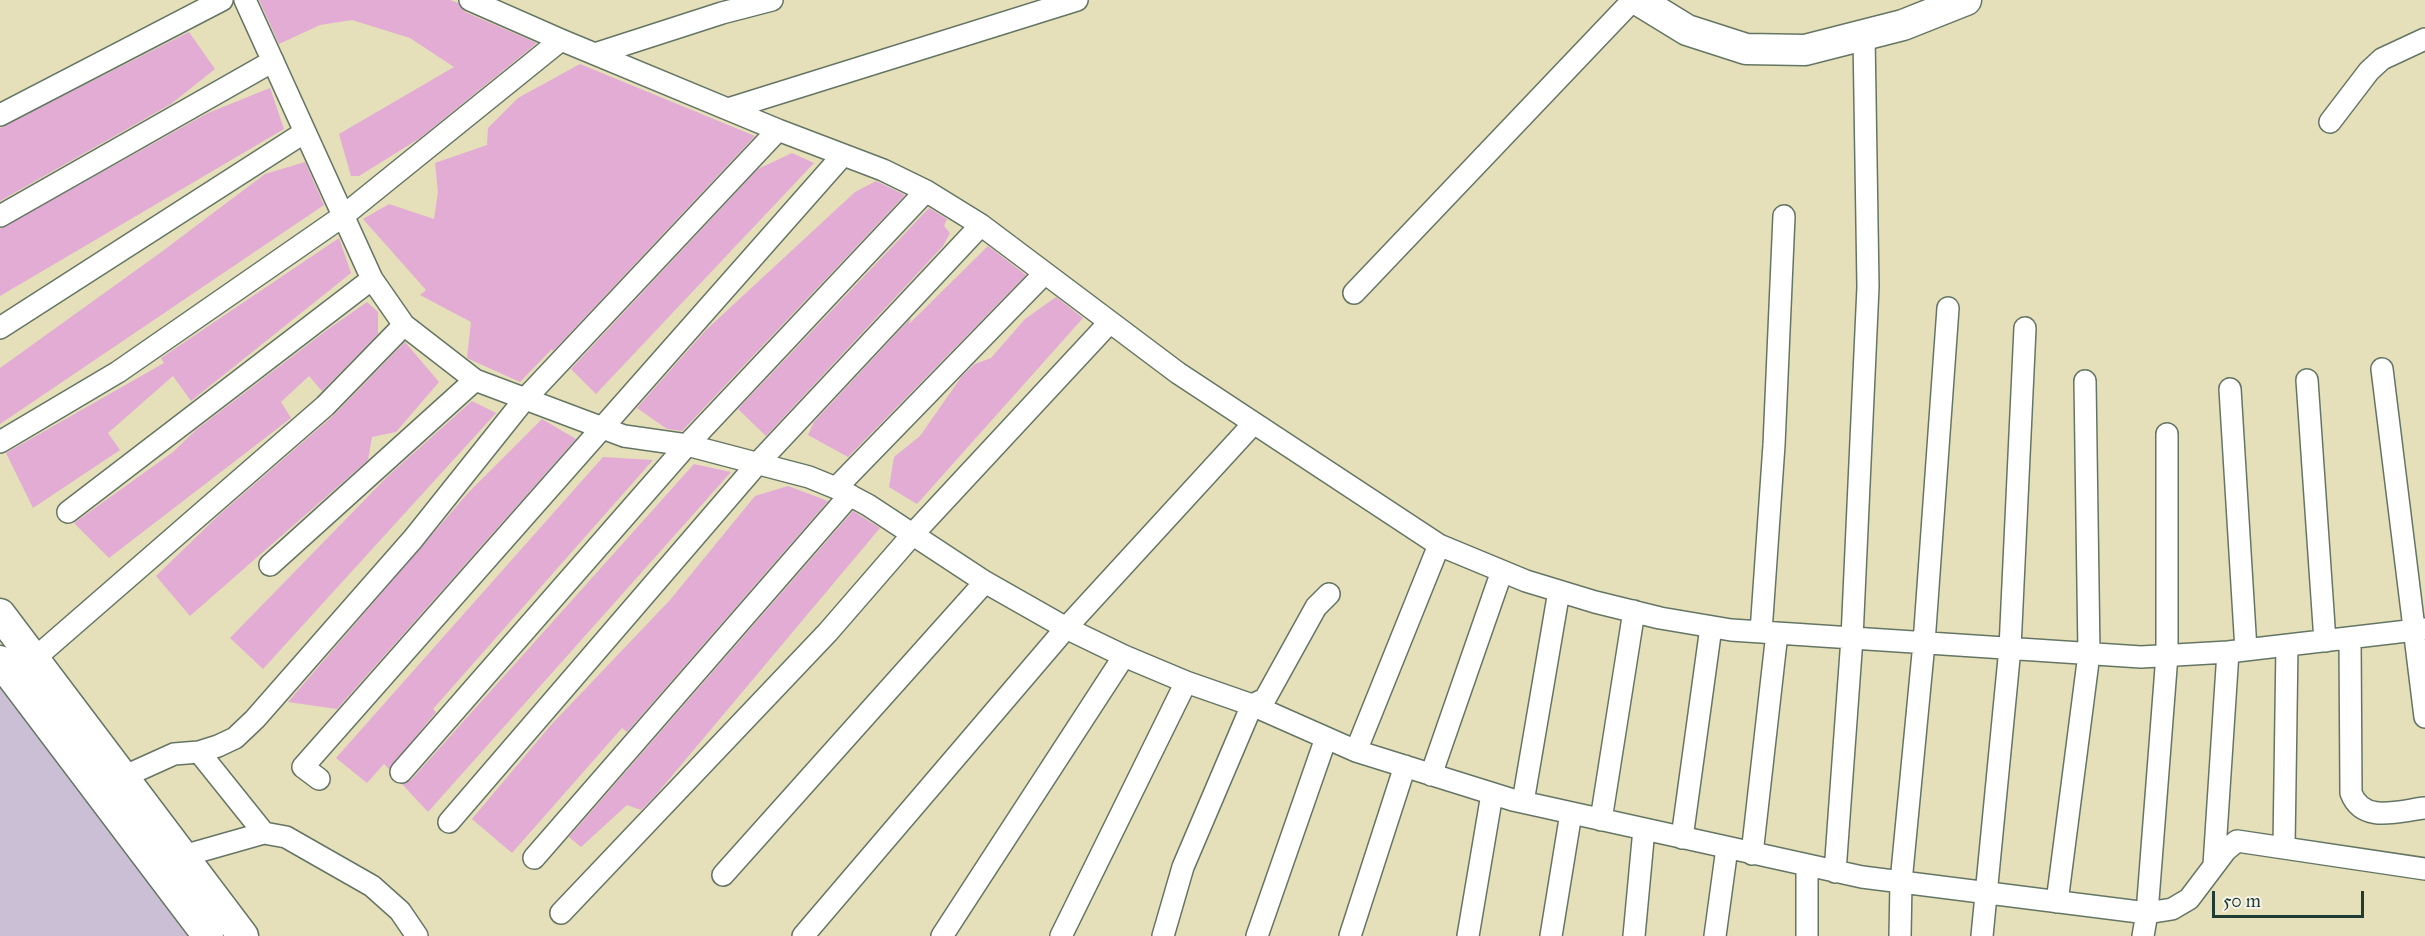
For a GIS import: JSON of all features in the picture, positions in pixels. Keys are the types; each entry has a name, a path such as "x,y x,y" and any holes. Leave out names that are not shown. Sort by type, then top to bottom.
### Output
{"main road":[{"path":"1638,0 1687,30 1746,49 1804,50 1903,25 1966,0"},
{"path":"0,614 243,936"},
{"path":"0,661 208,936"}],"street":[{"path":"0,115 222,0"},
{"path":"245,0 372,279 404,325 475,380 624,436 687,445 809,477 843,492 986,582 1066,628 1124,656 1186,682 1252,705 1356,751 1523,802 1835,872 1986,894 2147,912 2172,909 2189,899 2226,850 2237,840 2425,869"},
{"path":"470,0 561,40 778,130 883,170 926,190 981,225 1178,373 1439,545 1559,591 1634,611 1711,627 1769,633 2141,657 2237,651 2420,630"},
{"path":"596,54 722,13 772,0"},
{"path":"728,109 1077,0"},
{"path":"1353,293 1633,0"},
{"path":"1835,872 1852,638 1868,287 1864,35"},
{"path":"2330,122 2369,71 2382,59 2425,39"},
{"path":"0,442 118,372 343,216 561,40"},
{"path":"0,216 273,61"},
{"path":"123,777 174,754 199,752 219,746 235,738 255,719 413,539 524,400 778,130"},
{"path":"0,328 305,132"},
{"path":"319,779 303,766 843,155"},
{"path":"401,772 687,445 926,190"},
{"path":"1752,854 1769,633 1784,216"},
{"path":"449,822 758,463 981,225"},
{"path":"534,858 843,492 1045,273"},
{"path":"68,512 372,279"},
{"path":"1900,936 1901,882 1924,643 1948,308"},
{"path":"561,913 828,632 913,534 1110,322"},
{"path":"34,659 325,406 404,325"},
{"path":"1982,936 2010,648 2025,328"},
{"path":"2382,369 2420,630 2425,717"},
{"path":"270,565 475,380"},
{"path":"2307,380 2325,641"},
{"path":"2057,902 2089,654 2085,381"},
{"path":"2214,865 2237,651 2230,389"},
{"path":"803,936 1066,628 1254,423"},
{"path":"2143,936 2147,912 2167,655 2167,434"},
{"path":"1356,751 1439,545"},
{"path":"1431,775 1502,571"},
{"path":"723,875 986,582"},
{"path":"1523,802 1559,591"},
{"path":"1163,936 1184,867 1252,705 1265,699 1316,607 1329,594"},
{"path":"1600,820 1634,611"},
{"path":"1682,838 1711,627"},
{"path":"2350,638 2351,793 2356,805 2368,813 2425,808"},
{"path":"2284,847 2287,645"},
{"path":"942,936 1124,656"},
{"path":"1061,936 1186,682"},
{"path":"1257,936 1326,738"},
{"path":"199,752 264,833"},
{"path":"1350,936 1405,766"},
{"path":"1468,936 1492,794"},
{"path":"1551,936 1572,813"},
{"path":"1634,936 1644,829"},
{"path":"183,856 264,833 286,837 372,886 400,911 417,936"},
{"path":"1715,936 1727,848"},
{"path":"1807,865 1807,936"}],"shaded area":[{"path":"0,677 187,936 0,936"}],"building":[{"path":"259,0 450,0 458,3 465,12 537,43 420,138 359,176 351,176 339,134 454,67 410,38 352,20 320,25 279,44"},
{"path":"189,32 215,69 171,104 0,201 0,128"},
{"path":"580,64 755,136 553,351 552,349 520,382 467,358 471,322 420,295 426,290 363,219 389,204 434,219 438,192 435,163 487,145 488,128 518,98"},
{"path":"270,88 284,129 0,296 0,229 208,113"},
{"path":"792,153 814,163 596,394 571,369 758,169"},
{"path":"305,162 324,205 0,424 0,368 265,174"},
{"path":"876,181 905,195 682,431 667,429 637,408 706,330 855,192"},
{"path":"929,208 947,219 944,226 950,233 943,246 766,436 738,409"},
{"path":"339,238 351,273 191,401 173,376 108,433 120,450 33,508 6,453 164,363 161,358"},
{"path":"988,246 1026,275 848,457 808,435 814,422 911,318 909,324"},
{"path":"1056,297 1083,318 917,504 889,487 894,457 920,436 962,376 975,364 991,358 1025,319"},
{"path":"367,302 378,312 378,334 322,391 309,376 281,402 291,418 109,558 74,523 173,452 196,430"},
{"path":"405,342 439,382 396,432 372,437 368,460 190,616 156,576 218,516 333,416"},
{"path":"472,401 496,413 263,669 230,638 388,476"},
{"path":"542,419 576,439 337,709 288,702 468,493"},
{"path":"603,457 653,460 433,709 436,712 389,769 384,764 367,783 336,758"},
{"path":"694,464 731,472 428,812 402,784 411,780"},
{"path":"788,486 828,501 627,732 622,728 512,853 472,819 551,725 670,600 755,496"},
{"path":"853,511 880,528 655,796 641,810 627,805 581,847 569,837"}]}
